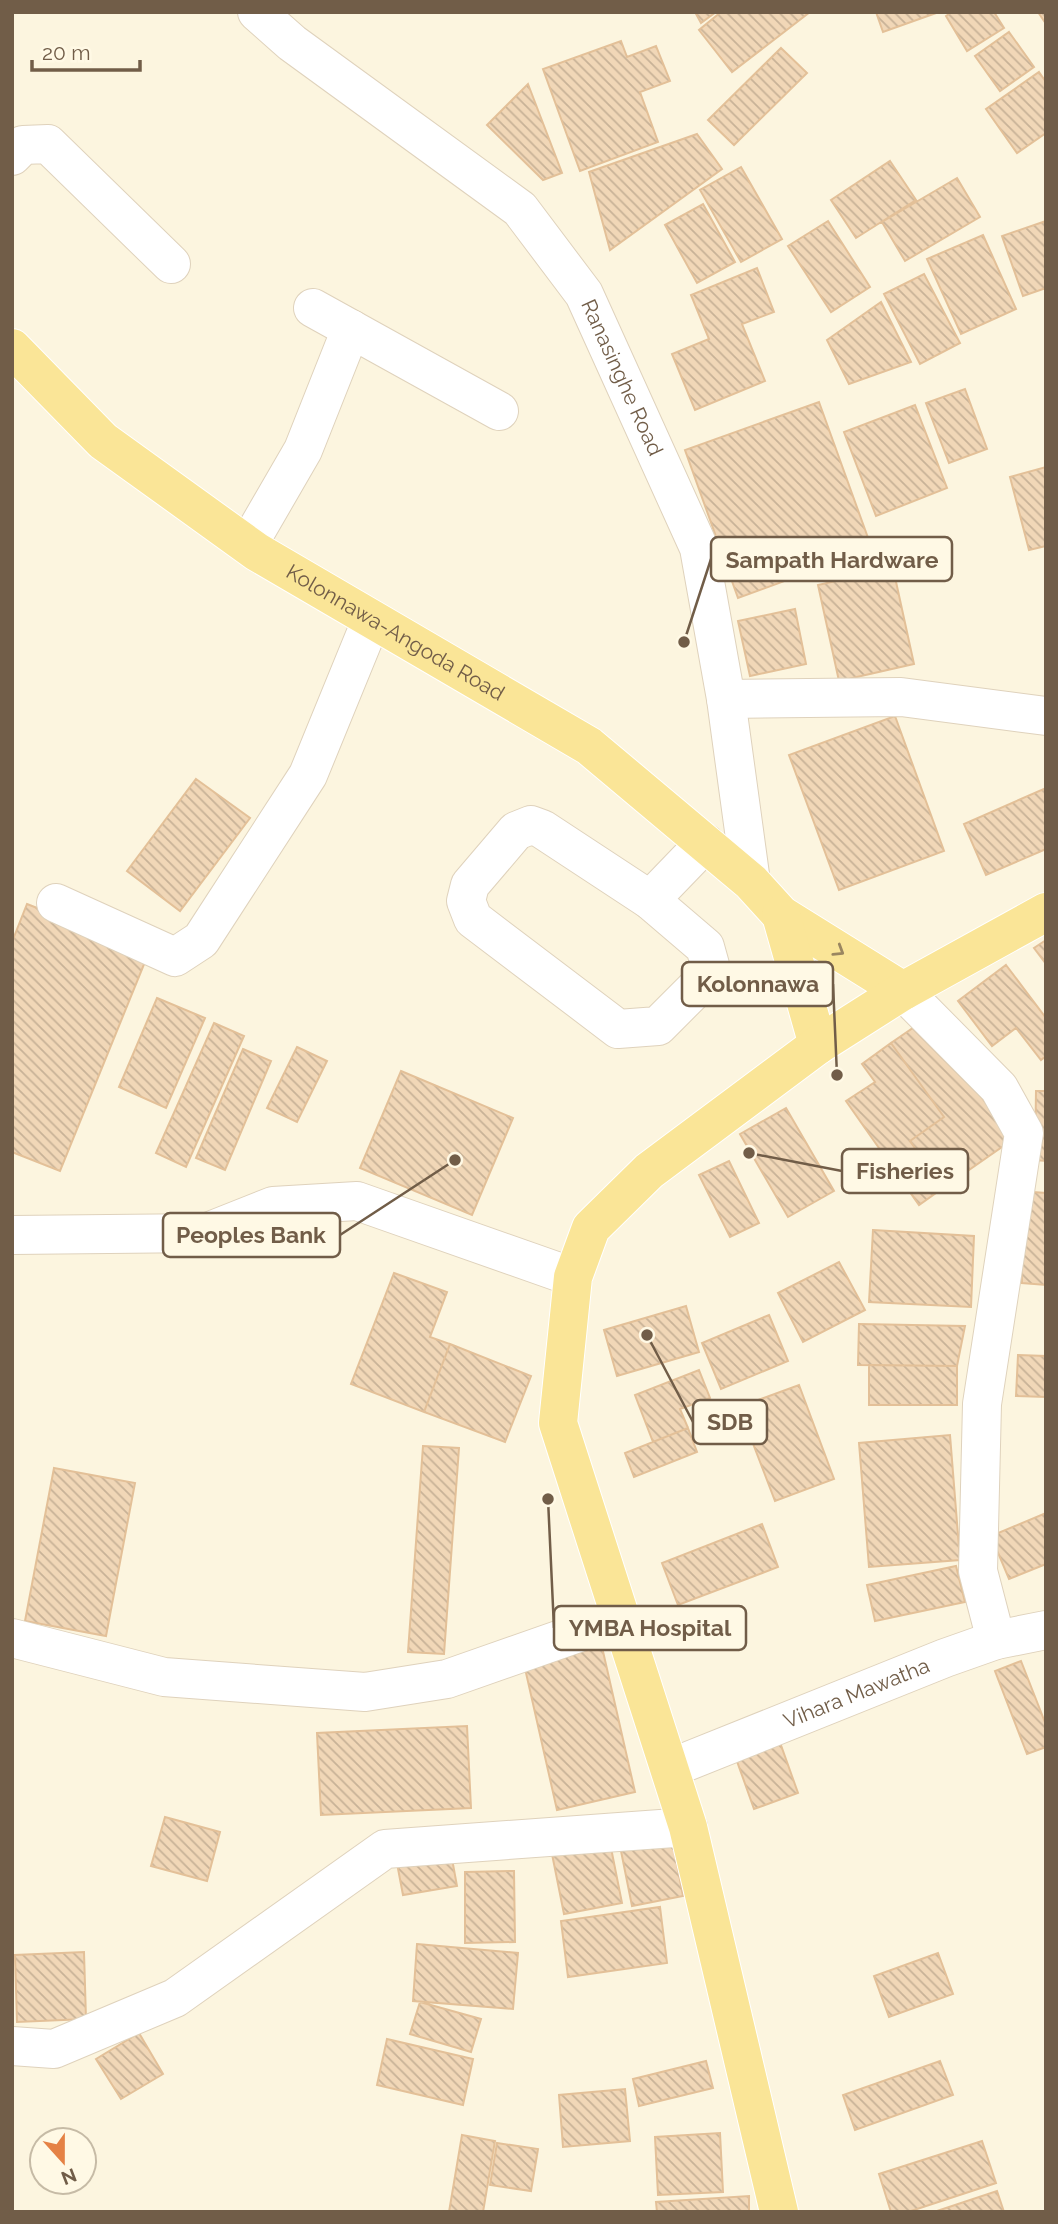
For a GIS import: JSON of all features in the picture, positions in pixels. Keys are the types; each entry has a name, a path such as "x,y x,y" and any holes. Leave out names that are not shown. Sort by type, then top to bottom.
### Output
{"main road":[{"name":"Kolonnawa-Angoda Road","path":"12,348 103,441 248,545 371,621 589,746 751,882 781,915 903,991"},
{"path":"779,2212 688,1827 558,1423 573,1277 591,1228 649,1171 818,1045 903,991 1046,912"},
{"name":"Kolonnawa-Angoda Road","path":"781,915 818,1045"}],"street":[{"name":"Ranasinghe Road","path":"257,12 292,43 520,209 584,294 699,548 726,699 751,882"},
{"path":"12,156 23,145 48,144 171,264"},
{"path":"313,308 499,411"},
{"path":"248,545 303,450 351,329"},
{"path":"56,903 175,957 195,945 308,775 371,621"},
{"path":"726,699 901,697 1046,716"},
{"path":"531,825 542,829 650,900 705,947 710,965 707,977 658,1026 628,1029 618,1029 473,919 466,901 470,884 516,831 531,825"},
{"path":"650,900 705,843"},
{"path":"903,991 999,1088 1024,1133 982,1404 978,1571 996,1640"},
{"path":"12,1235 205,1233 273,1206 357,1200 573,1277"},
{"path":"12,1638 164,1677 365,1692 447,1679 621,1618"},
{"name":"Vihara Mawatha","path":"671,1768 996,1640 1046,1630"},
{"path":"12,2046 54,2049 175,1998 385,1849 688,1827"}],"building":[{"path":"695,12 716,12 701,23"},
{"path":"721,12 810,12 732,72 699,30"},
{"path":"876,12 939,12 883,32"},
{"path":"952,12 994,12 1004,28 967,51 946,16"},
{"path":"1038,12 1046,12 1046,24"},
{"path":"1009,32 1034,67 1000,91 975,56"},
{"path":"621,41 627,57 656,46 670,81 640,92 658,142 580,171 543,69"},
{"path":"781,48 807,73 734,145 708,120"},
{"path":"1039,72 1046,82 1046,133 1017,153 986,109"},
{"path":"528,84 562,173 543,180 487,125"},
{"path":"697,134 722,169 610,250 589,172"},
{"path":"890,161 916,200 856,238 831,200"},
{"path":"741,167 782,239 741,262 700,190"},
{"path":"957,178 980,217 905,261 882,222"},
{"path":"703,204 735,262 697,283 665,225"},
{"path":"828,221 870,287 831,312 788,246"},
{"path":"1046,221 1046,288 1023,296 1002,236"},
{"path":"983,235 1016,309 961,334 927,259"},
{"path":"757,268 774,312 742,324 765,381 695,410 672,354 709,339 691,295"},
{"path":"924,274 960,343 920,364 884,294"},
{"path":"881,302 911,362 849,384 827,340"},
{"path":"965,389 987,449 949,463 926,403"},
{"path":"819,402 872,549 738,598 685,450"},
{"path":"915,405 947,488 876,516 844,432"},
{"path":"1046,467 1046,546 1029,550 1010,477"},
{"path":"893,568 914,664 839,681 818,585"},
{"path":"795,609 806,664 750,676 738,621"},
{"path":"895,716 944,851 839,890 789,755"},
{"path":"196,779 250,818 180,911 127,871"},
{"path":"1046,788 1046,849 986,875 964,824"},
{"path":"27,904 149,952 60,1171 12,1152 12,942"},
{"path":"1046,940 1046,964 1034,948"},
{"path":"1006,965 1046,1018 1046,1056 1041,1060 1016,1028 992,1046 958,1001"},
{"path":"157,998 205,1018 166,1108 119,1087"},
{"path":"926,1019 1012,1140 943,1188 910,1141 944,1117 891,1043"},
{"path":"214,1023 244,1036 186,1167 156,1153"},
{"path":"891,1043 944,1117 910,1141 943,1188 919,1205 846,1101 875,1082 862,1064"},
{"path":"297,1047 327,1061 297,1122 267,1108"},
{"path":"243,1049 271,1061 225,1170 196,1158"},
{"path":"401,1071 513,1118 472,1215 360,1168"},
{"path":"1036,1091 1046,1091 1046,1161 1035,1160"},
{"path":"786,1108 834,1191 788,1217 740,1134"},
{"path":"729,1161 759,1223 730,1237 699,1175"},
{"path":"1018,1191 1046,1193 1046,1285 1022,1283"},
{"path":"873,1230 974,1236 971,1307 869,1302"},
{"path":"839,1262 865,1310 803,1342 778,1293"},
{"path":"394,1273 447,1292 430,1337 450,1344 424,1412 351,1384"},
{"path":"686,1306 699,1352 617,1376 604,1330"},
{"path":"769,1315 788,1361 721,1389 702,1343"},
{"path":"859,1324 965,1326 957,1366 858,1365"},
{"path":"450,1344 531,1376 505,1442 424,1412"},
{"path":"1018,1355 1046,1356 1046,1397 1016,1396"},
{"path":"869,1365 957,1366 957,1405 869,1405"},
{"path":"699,1370 710,1398 680,1409 688,1428 653,1442 635,1395"},
{"path":"799,1385 834,1479 775,1501 739,1407"},
{"path":"688,1428 697,1452 634,1477 625,1453"},
{"path":"950,1435 960,1560 869,1567 859,1443"},
{"path":"423,1446 459,1448 444,1654 408,1652"},
{"path":"54,1468 135,1483 106,1636 25,1621"},
{"path":"1046,1513 1046,1564 1009,1579 991,1536"},
{"path":"762,1524 778,1567 678,1605 662,1563"},
{"path":"956,1566 965,1602 875,1621 867,1585"},
{"path":"602,1647 635,1792 557,1810 524,1664"},
{"path":"1021,1661 1046,1725 1046,1747 1027,1754 995,1671"},
{"path":"467,1726 471,1808 321,1815 317,1733"},
{"path":"777,1734 798,1793 754,1809 733,1750"},
{"path":"165,1817 220,1832 207,1881 151,1866"},
{"path":"671,1831 683,1896 632,1906 619,1841"},
{"path":"609,1838 622,1903 564,1914 551,1849"},
{"path":"450,1848 457,1886 403,1895 396,1858"},
{"path":"514,1871 515,1942 465,1943 465,1872"},
{"path":"660,1907 667,1963 568,1977 561,1921"},
{"path":"417,1944 518,1953 513,2009 413,2001"},
{"path":"84,1952 86,2019 17,2022 15,1955"},
{"path":"938,1953 953,1994 889,2017 874,1976"},
{"path":"420,2002 481,2019 471,2052 410,2034"},
{"path":"139,2033 163,2074 121,2099 96,2059"},
{"path":"387,2039 473,2059 463,2105 377,2085"},
{"path":"706,2061 713,2088 639,2106 633,2079"},
{"path":"940,2061 953,2095 855,2130 843,2095"},
{"path":"625,2089 630,2141 563,2147 559,2095"},
{"path":"720,2133 723,2192 658,2195 655,2137"},
{"path":"462,2135 495,2141 483,2212 449,2212"},
{"path":"982,2141 996,2183 908,2212 891,2212 879,2174"},
{"path":"497,2143 538,2149 531,2191 490,2185"},
{"path":"997,2191 1004,2212 934,2212"},
{"path":"749,2196 749,2212 657,2212 656,2202"}],"place":[{"name":"Sampath Hardware","path":"684,642"},
{"name":"Kolonnawa","path":"837,1075"},
{"name":"Fisheries","path":"749,1153"},
{"name":"Peoples Bank","path":"455,1160"},
{"name":"SDB","path":"647,1335"},
{"name":"YMBA Hospital","path":"548,1499"}]}
